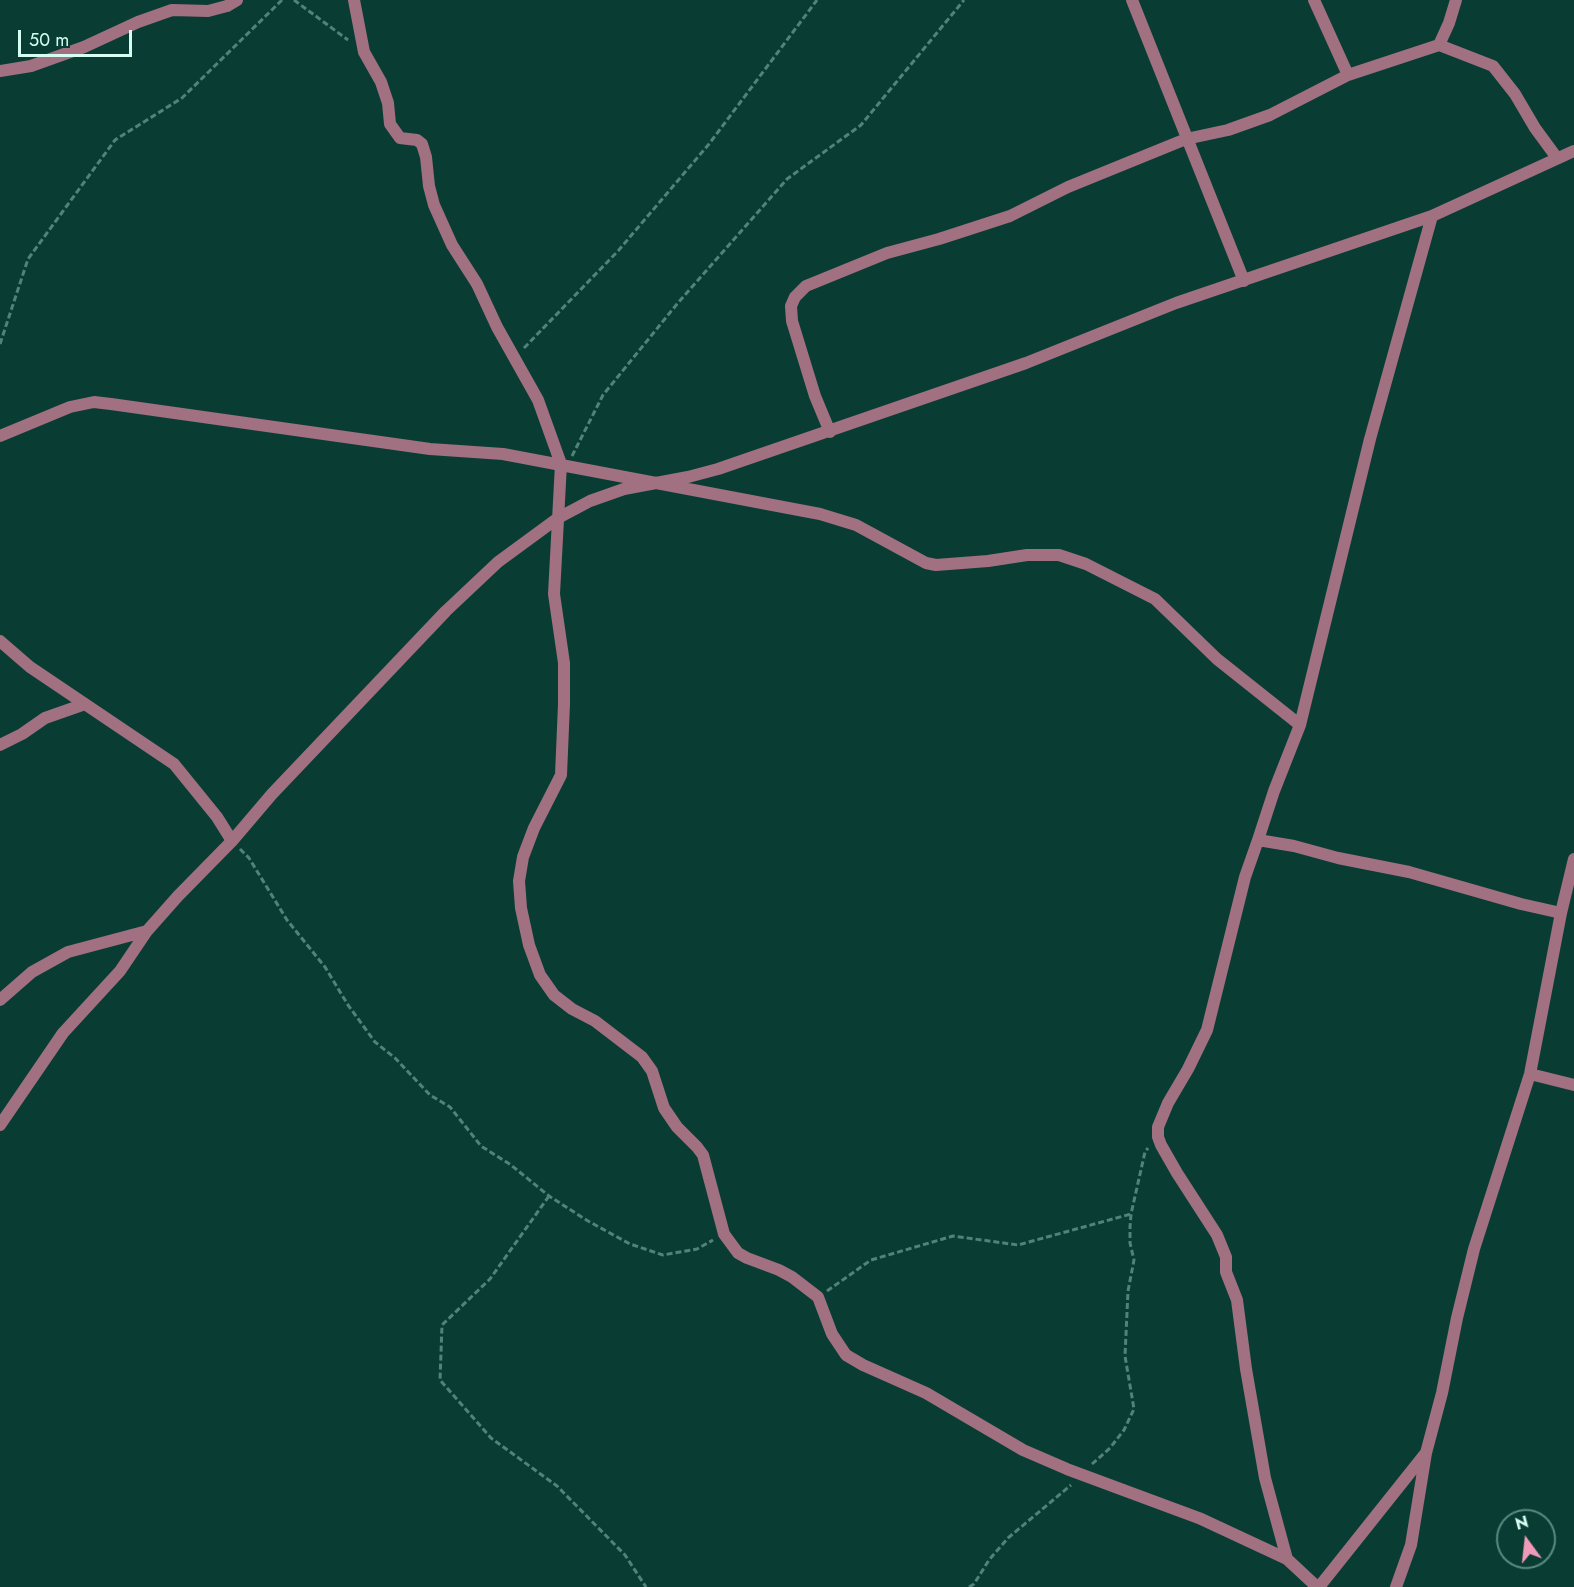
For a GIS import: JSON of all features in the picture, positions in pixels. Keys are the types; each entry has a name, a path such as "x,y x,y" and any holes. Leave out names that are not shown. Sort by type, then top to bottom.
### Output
{"street":[{"path":"0,71 31,66 84,47 138,22 172,10 208,11 237,0"},
{"path":"354,0 364,52 381,82 388,103 388,114 393,131 400,138 417,140 422,144 434,205 452,244 477,284 497,327 538,400 564,465 558,518 554,594 564,663 561,775 534,828 523,856 519,881 521,908 529,945 540,975 554,995 572,1009 595,1021 642,1057 652,1071 664,1107 677,1127 703,1155 724,1234 738,1253 780,1270 818,1297 832,1334 846,1355 862,1365 926,1393 1023,1450 1199,1518 1287,1559 1318,1587 1426,1453"},
{"path":"1132,0 1244,281"},
{"path":"1314,0 1348,75"},
{"path":"1439,45 1456,0"},
{"path":"830,432 812,385 792,321 791,306 795,297 806,286 887,253 1010,216 1068,187 1186,139 1270,116 1348,75 1439,45 1493,66 1515,94 1535,128 1557,158"},
{"path":"0,1125 63,1033 120,971 147,932 178,896 446,610 498,562 558,518 590,501 624,489 718,469 1026,363 1176,303 1432,216 1574,151"},
{"path":"1287,1559 1265,1478 1246,1369 1237,1300 1226,1272 1226,1257 1217,1235 1161,1145 1158,1127 1168,1103 1207,1030 1245,877 1274,791 1300,726 1370,439 1432,216"},
{"path":"0,436 70,408 94,402 430,449 503,454 820,514 856,525 926,563 948,565 1045,554 1059,555 1086,564 1155,599 1217,659 1300,726"},
{"path":"0,641 30,667 174,764 217,816 232,841"},
{"path":"0,745 22,734 45,718 85,704"},
{"path":"1258,840 1409,872 1561,913"},
{"path":"1396,1587 1411,1545 1426,1453 1442,1393 1474,1249 1530,1074 1561,913 1574,859"},
{"path":"0,1000 32,972 68,952 147,932"},
{"path":"1530,1074 1574,1085"}],"path":[{"path":"0,344 28,259 115,140 182,98 282,0"},
{"path":"294,0 364,52"},
{"path":"515,358 618,250 709,144 817,0"},
{"path":"564,465 603,395 677,304 787,178 861,125 964,0"},
{"path":"232,841 249,858 287,920 325,967 348,1005 375,1042 395,1058 430,1095 450,1107 481,1146 511,1165 549,1196 630,1244 663,1255 697,1249 724,1234"},
{"path":"969,1587 974,1584 989,1560 1008,1539 1066,1488 1086,1475 1094,1462 1110,1448 1124,1430 1134,1409 1125,1356 1128,1291 1134,1260 1130,1243 1131,1214 1145,1152 1158,1137"},
{"path":"549,1196 490,1279 442,1325 440,1380 491,1438 557,1486 625,1555 646,1587"},
{"path":"818,1297 872,1260 953,1236 1018,1245 1131,1214"}]}
